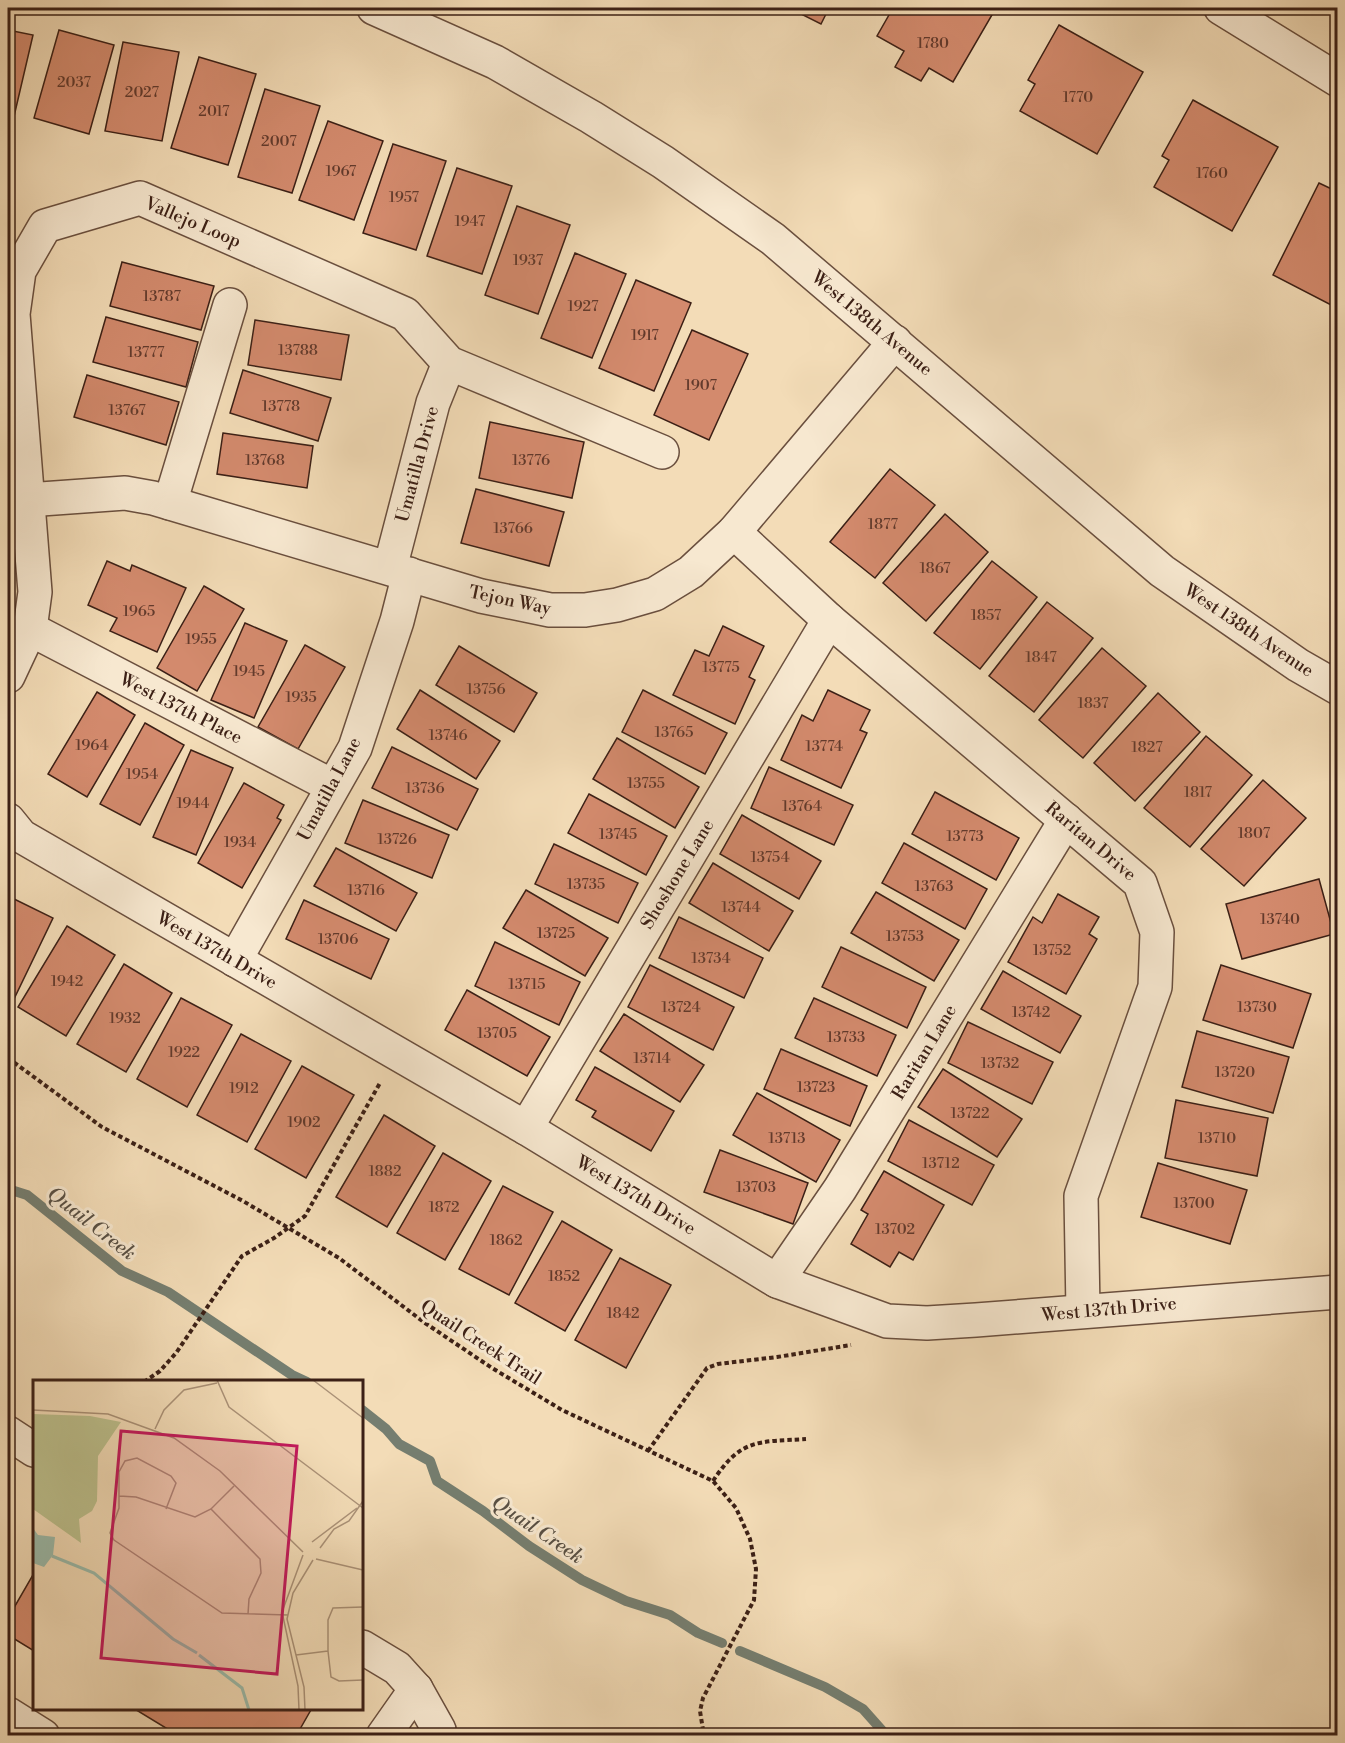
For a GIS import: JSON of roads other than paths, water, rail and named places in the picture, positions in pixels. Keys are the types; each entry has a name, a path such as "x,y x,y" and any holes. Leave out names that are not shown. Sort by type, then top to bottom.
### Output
{"street":[{"name":"West 138th Avenue","path":"374,8 495,62 591,117 663,162 773,239 1162,570 1298,665 1338,688"},
{"path":"1221,8 1338,80"},
{"name":"Vallejo Loop","path":"8,676 30,629 35,592 13,314 19,271 45,226 140,198 405,314 450,363"},
{"path":"170,503 230,305"},
{"name":"Tejon Way","path":"27,500 125,493 170,503 492,598 550,610 585,610 617,605 655,594 692,572 734,532 895,342"},
{"path":"450,363 662,452"},
{"name":"Umatilla Drive","path":"399,571 433,403 450,363"},
{"name":"Raritan Drive","path":"734,532 829,620 1140,883 1157,932 1155,987 1081,1196 1083,1311"},
{"name":"Umatilla Lane","path":"234,960 355,748 397,621 399,571"},
{"name":"Shoshone Lane","path":"526,1128 829,620"},
{"name":"West 137th Place","path":"30,629 332,786"},
{"name":"West 137th Drive","path":"8,820 21,836 526,1128 777,1281 886,1321 927,1323 976,1320 1338,1292"},
{"name":"Raritan Lane","path":"777,1281 840,1189 1066,820"},
{"path":"8,1434 33,1449"},
{"path":"363,1648 397,1668 416,1689 439,1730 439,1736"},
{"path":"383,1736 416,1689"},
{"path":"8,1714 43,1736"}],"waterway":[{"name":"Quail Creek","path":"8,1189 27,1195 122,1271 168,1292 303,1380"},
{"name":"Quail Creek","path":"363,1411 386,1429 399,1444 430,1461 437,1481 483,1511 529,1546 582,1580 626,1601 670,1615 698,1633 722,1643"},
{"name":"Quail Creek","path":"740,1651 825,1687 863,1709 887,1736"}]}
